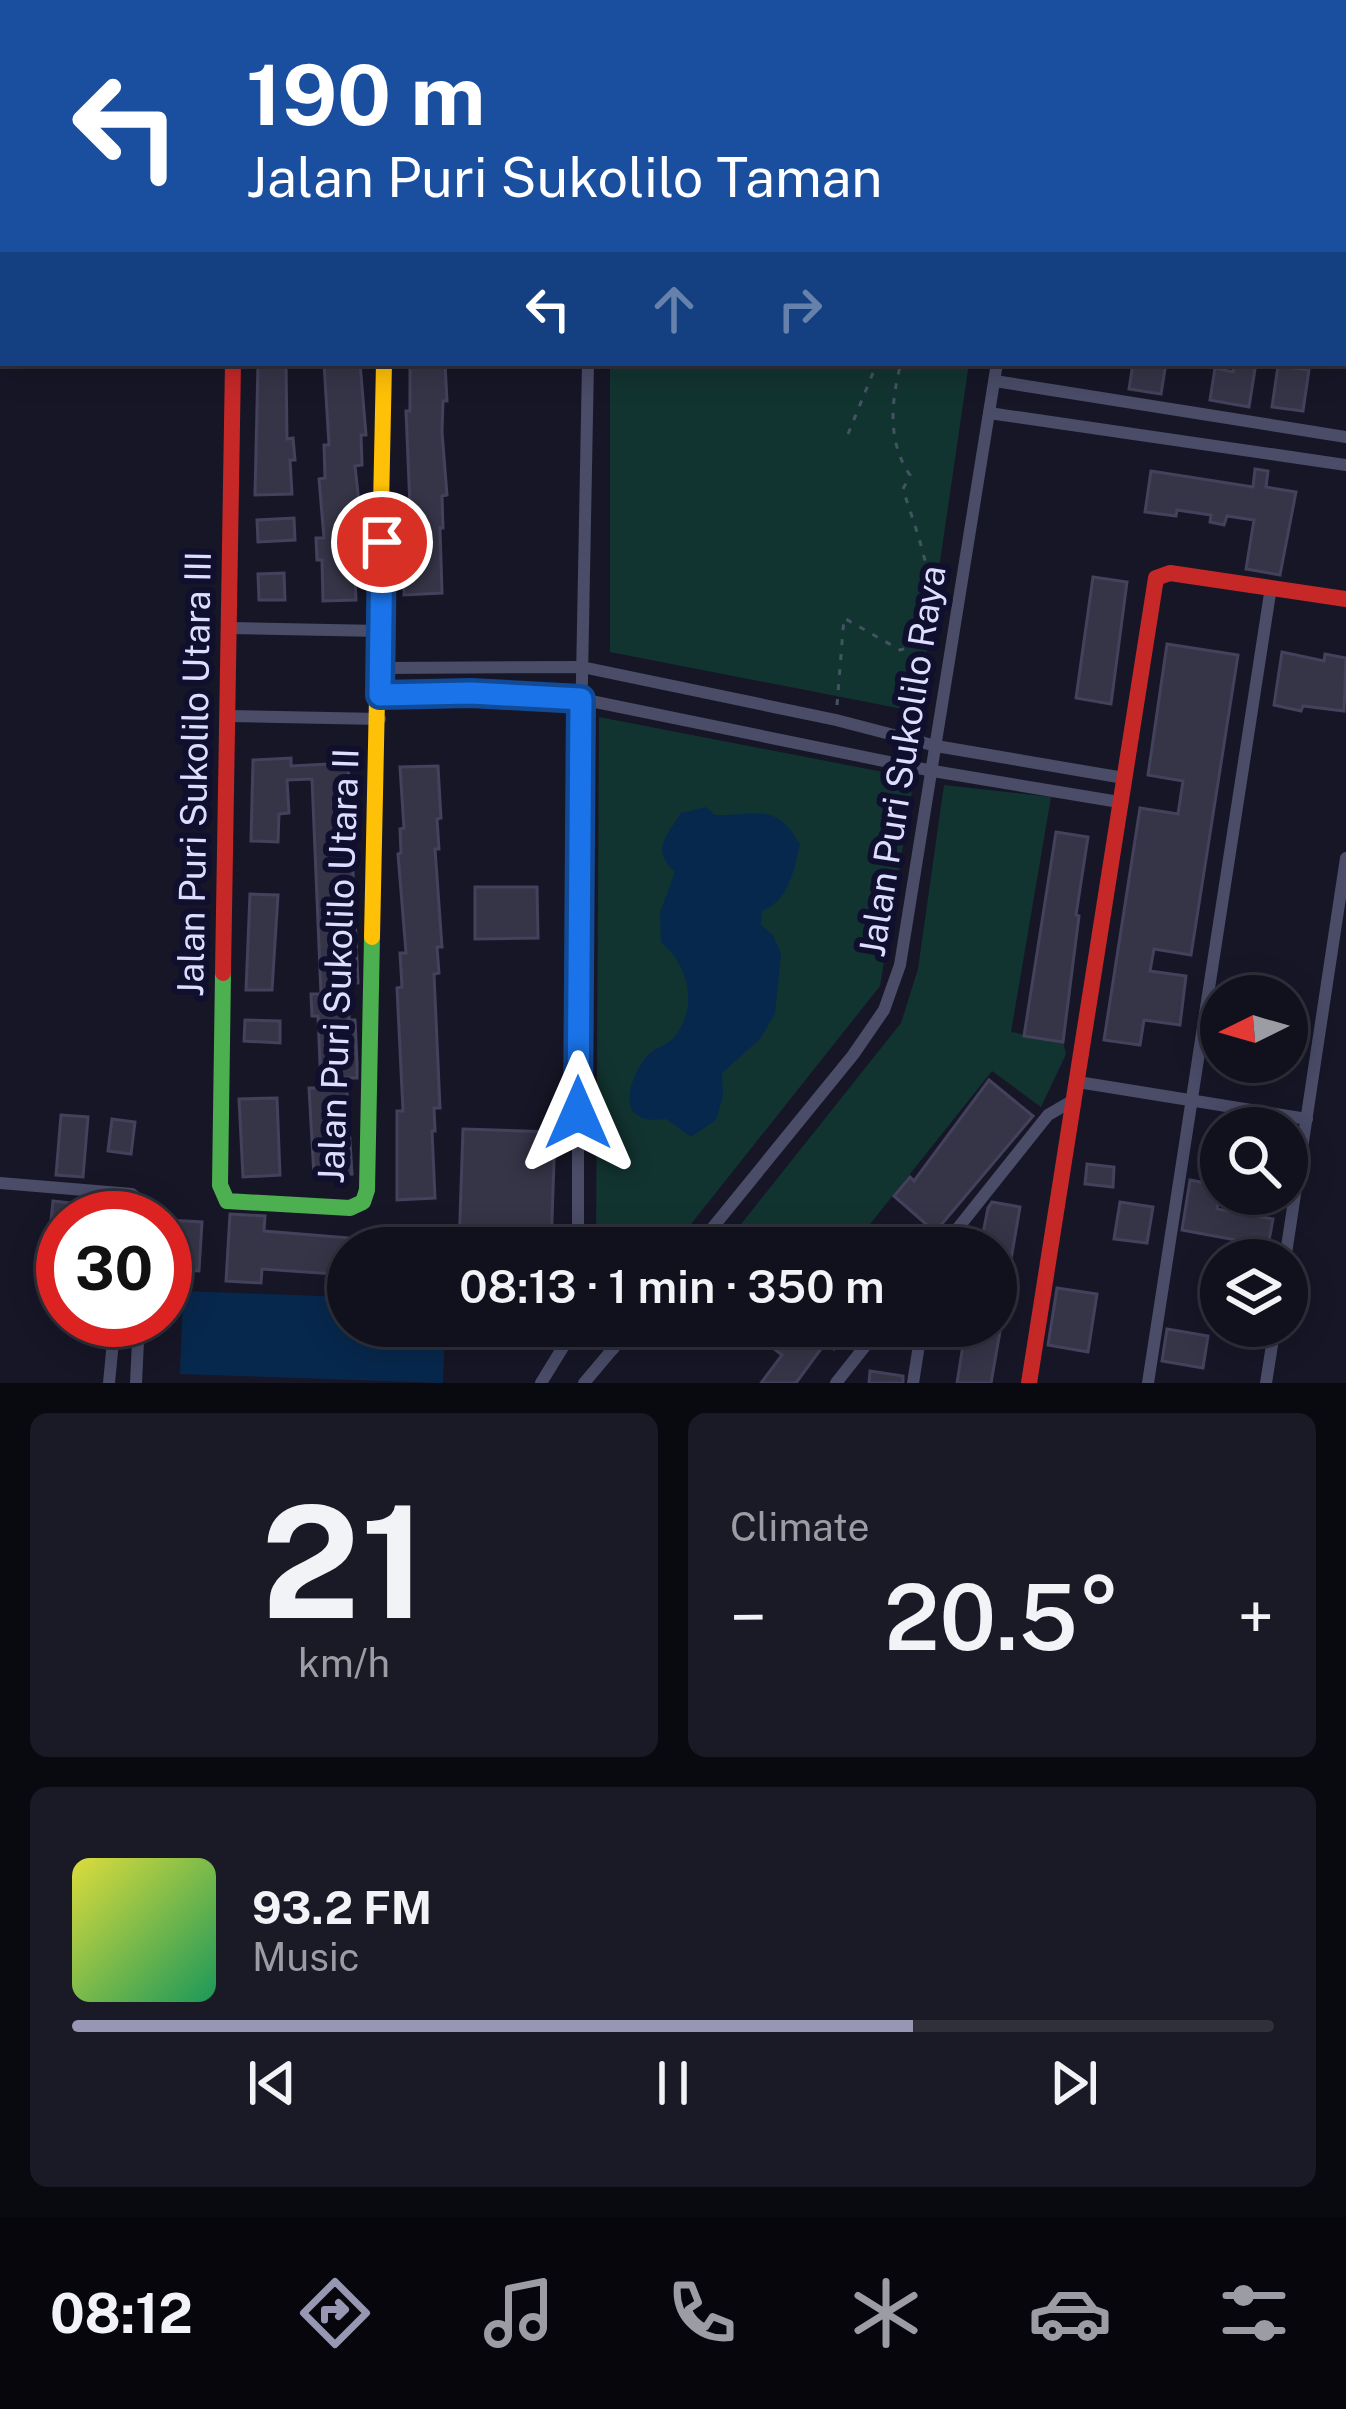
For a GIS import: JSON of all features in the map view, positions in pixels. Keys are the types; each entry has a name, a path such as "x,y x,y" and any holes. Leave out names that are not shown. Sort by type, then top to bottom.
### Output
{"street":[{"name":"Jalan Puri Sukolilo Utara III","path":"233,366 220,1185 227,1201 354,1207"},
{"name":"Jalan Puri Sukolilo Utara II","path":"354,1207 363,1202 367,1190 384,366"},
{"path":"578,1227 588,366"},
{"name":"Jalan Puri Sukolilo Raya","path":"713,1227 854,1055 884,1010 900,965 997,366"},
{"path":"994,382 1346,437"},
{"path":"1083,424 1087,398"},
{"path":"989,413 1346,465"},
{"path":"1029,1383 1158,576 1170,573 1346,599"},
{"path":"1148,1383 1271,587"},
{"path":"230,628 381,631"},
{"path":"380,668 582,667 936,746 1021,759 1121,790"},
{"path":"490,694 491,668"},
{"path":"380,695 581,699 1016,784 1121,790"},
{"path":"737,728 745,700"},
{"path":"228,716 380,719"},
{"path":"1016,784 1021,759"},
{"path":"1308,1107 1346,858"},
{"path":"1078,1082 1235,1107"},
{"path":"959,1227 1048,1115 1072,1101"},
{"path":"0,1183 96,1191"},
{"path":"109,1383 112,1347"},
{"path":"136,1383 138,1347"},
{"path":"542,1383 566,1347"},
{"path":"584,1383 610,1347"},
{"path":"836,1383 864,1347"},
{"path":"913,1383 919,1347"},
{"path":"1266,1383 1272,1347"}],"path":[{"path":"848,434 876,366"},
{"path":"836,720 844,618 900,650 917,642 931,617 929,582 904,489 910,475 896,455 893,405 900,366"}],"green space":[{"path":"610,366 969,366 918,712 610,652"},
{"path":"599,717 914,778 880,986 689,1227 596,1227"},
{"path":"944,785 1051,797 1011,1032 1063,1042 1066,1054 1041,1107 992,1071 868,1227 739,1227 901,1023 918,969"}],"water":[{"path":"706,807 715,815 773,816 800,844 784,892 762,911 761,925 773,935 781,954 775,1014 760,1039 722,1073 723,1095 716,1120 691,1137 666,1119 639,1116 630,1092 645,1058 672,1040 687,1012 684,974 661,942 660,912 675,872 662,849 681,813"},
{"path":"192,1291 327,1296 327,1347 444,1347 443,1383 180,1374 181,1347 192,1347"}],"building":[{"path":"258,366 286,366 287,439 293,438 295,460 290,460 292,494 255,495"},
{"path":"324,366 360,366 366,435 361,435 362,465 355,466 362,530 353,531 356,600 323,601 316,538 324,538 319,479 325,478 324,445 329,445"},
{"path":"410,366 445,366 442,432 447,495 442,496 440,528 442,593 404,595 405,508 410,507 406,411 410,411"},
{"path":"1133,366 1166,366 1161,394 1129,389"},
{"path":"1234,366 1256,366 1249,407 1210,400 1215,368 1233,372"},
{"path":"1278,366 1309,370 1303,411 1272,407"},
{"path":"1255,469 1268,471 1266,487 1296,492 1280,575 1246,569 1254,520 1227,516 1224,525 1210,522 1211,515 1145,512 1151,471 1253,487"},
{"path":"294,518 295,540 258,542 257,520"},
{"path":"284,573 285,600 259,600 258,574"},
{"path":"1093,577 1127,582 1111,704 1076,698"},
{"path":"1167,644 1238,655 1191,955 1154,949 1150,971 1186,976 1180,1025 1144,1020 1140,1045 1104,1040 1140,808 1178,814 1183,781 1148,775"},
{"path":"1282,652 1324,661 1325,654 1346,658 1344,711 1303,706 1301,711 1274,705"},
{"path":"291,758 291,766 348,763 358,983 348,984 357,1063 357,1078 346,1078 352,1174 314,1176 309,1088 321,1088 318,1016 312,1016 311,994 321,994 312,779 287,780 289,813 279,814 278,842 251,841 253,760"},
{"path":"438,766 441,818 437,819 439,849 435,849 442,947 437,947 439,973 434,974 440,1108 434,1108 432,1131 435,1198 397,1200 397,1111 403,1111 397,988 402,987 400,953 406,953 398,854 400,829 404,828 400,767"},
{"path":"1056,832 1088,837 1063,1042 1024,1036"},
{"path":"475,887 537,887 538,938 475,939"},
{"path":"250,894 278,895 272,990 246,990"},
{"path":"245,1020 280,1021 280,1043 244,1041"},
{"path":"989,1080 1033,1116 939,1227 929,1227 894,1196 910,1177 914,1181"},
{"path":"277,1098 280,1175 243,1177 239,1099"},
{"path":"61,1115 88,1117 83,1177 56,1175"},
{"path":"112,1119 135,1122 131,1154 108,1151"},
{"path":"463,1129 555,1132 552,1227 460,1227"},
{"path":"1087,1164 1114,1167 1113,1187 1085,1184"},
{"path":"1190,1180 1200,1182 1200,1215 1273,1219 1269,1239 1230,1239 1182,1230"},
{"path":"992,1202 1020,1207 1017,1227 984,1227"},
{"path":"1120,1202 1153,1207 1147,1243 1114,1239"},
{"path":"230,1214 265,1216 264,1231 327,1236 327,1274 262,1269 261,1283 226,1281"},
{"path":"192,1221 202,1222 199,1271 192,1271"},
{"path":"1057,1288 1097,1294 1088,1352 1048,1345"},
{"path":"1167,1329 1200,1335 1200,1347 1206,1347 1203,1368 1162,1361"},
{"path":"772,1347 822,1347 796,1383 761,1383 782,1355"},
{"path":"963,1347 997,1347 991,1383 957,1383"},
{"path":"870,1371 903,1376 903,1383 869,1383"}],"traffic: fast":[{"path":"223,973 220,1185 227,1201 350,1208 363,1202 367,1190 372,937"}],"traffic: slow":[{"path":"372,937 384,366"}],"traffic: jam":[{"path":"223,973 233,366"},
{"path":"1029,1383 1156,578 1170,573 1346,599"}],"route":[{"path":"382,542 380,695 471,693 581,699 578,1113"}]}
